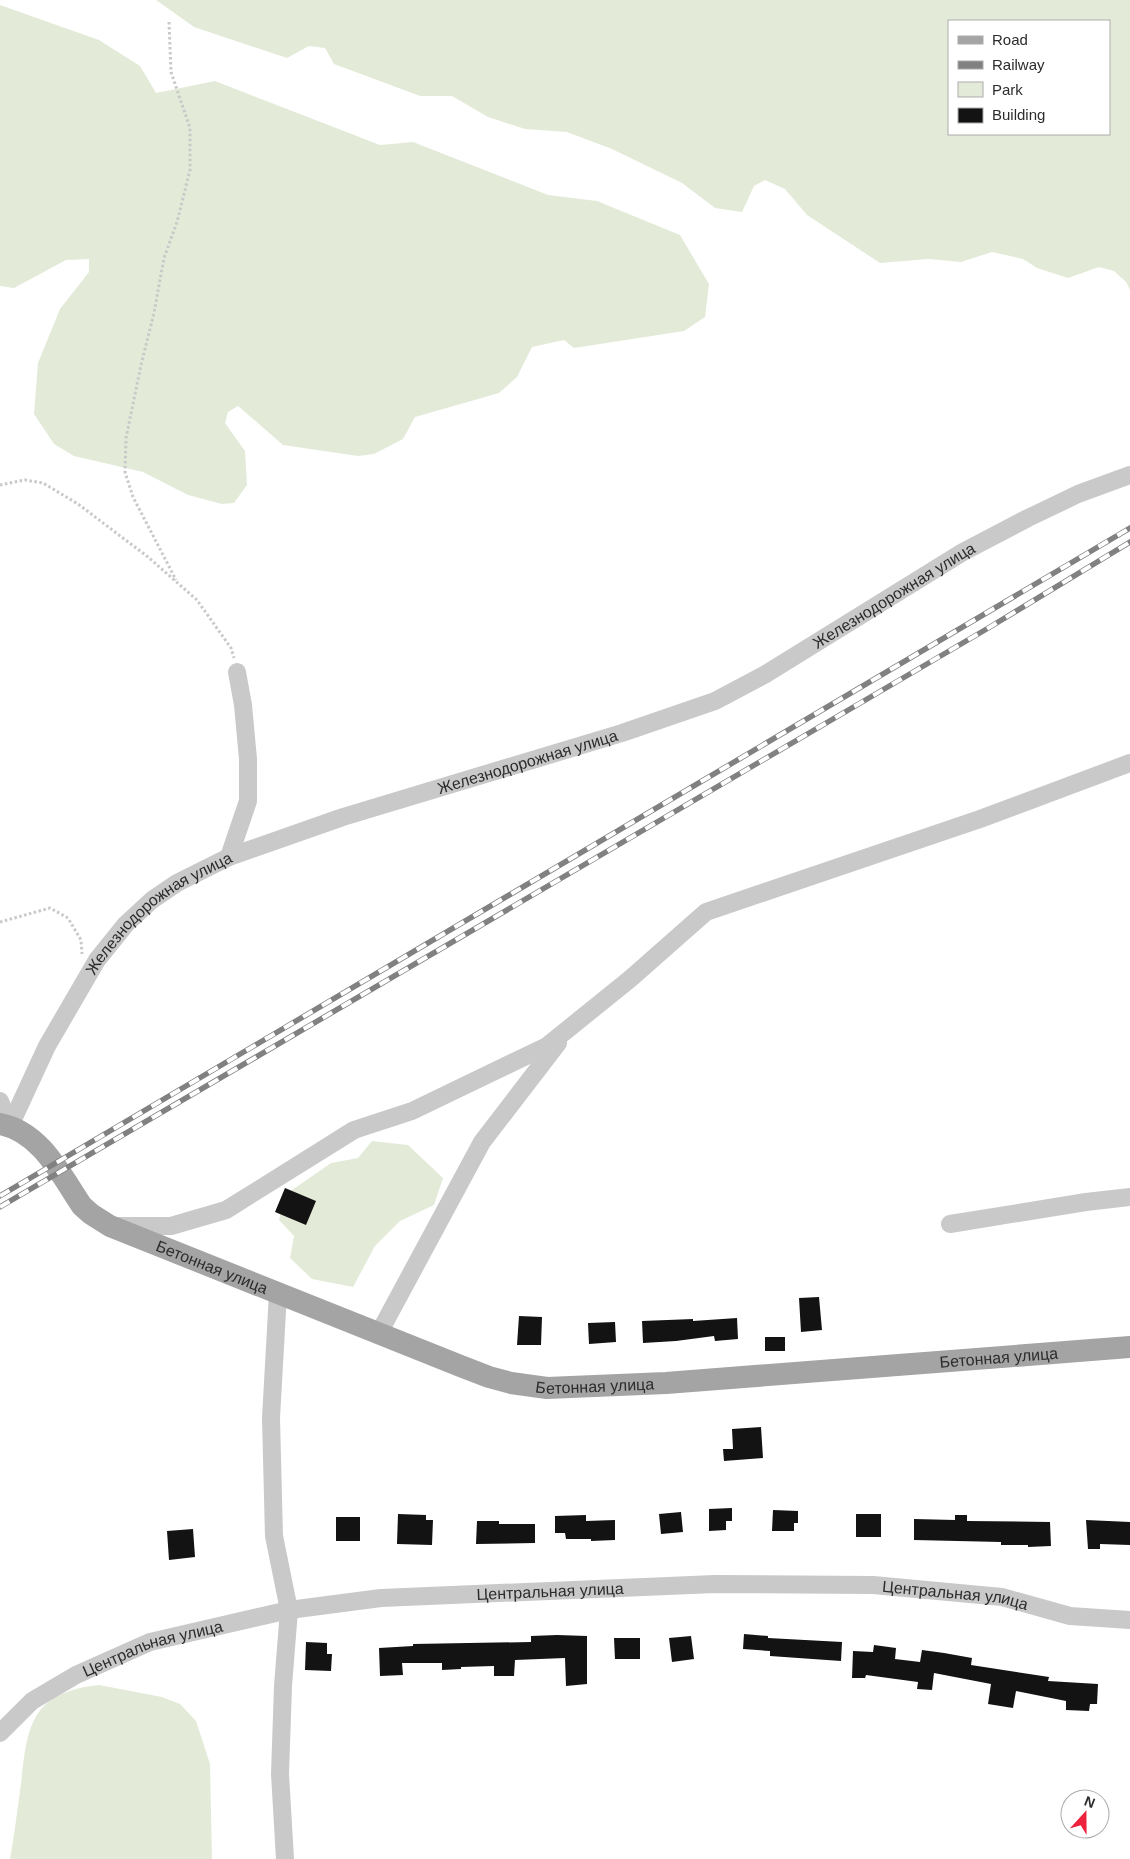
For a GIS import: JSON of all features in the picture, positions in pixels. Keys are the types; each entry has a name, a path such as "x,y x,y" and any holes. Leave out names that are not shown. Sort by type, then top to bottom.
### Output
{"main road":[{"name":"Бетонная улица","path":"5,1125 25,1132 36,1142 82,1206 110,1226 489,1377 511,1383 547,1388 666,1383 1130,1347"}],"street":[{"name":"Железнодорожная улица","path":"5,1125 47,1046 97,960 126,924 152,900 177,883 229,857 343,817 622,733 715,700 764,675 963,552 1078,494 1130,475"},
{"path":"229,857 248,801 248,759 243,705 237,672"},
{"path":"110,1226 171,1226 226,1210 354,1130 421,1106 547,1046 630,979 706,912 980,820 1130,763"},
{"path":"379,1333 482,1142 569,1028"},
{"path":"0,1101 5,1125"},
{"path":"950,1224 1086,1202 1130,1197"},
{"path":"278,1293 271,1418 274,1536 289,1610 283,1686 280,1774 285,1859"},
{"name":"Центральная улица","path":"0,1733 32,1701 76,1675 150,1642 289,1610 391,1598 715,1584 863,1585 1002,1597 1070,1616 1130,1620"}],"path":[{"path":"169,22 171,72 190,128 190,170 177,222 164,258 154,313 126,438 125,472 133,497 176,580"},
{"path":"0,485 25,480 43,483 78,504 176,580 198,600 217,626 231,648 237,672"},
{"path":"0,922 50,908 68,918 77,933 81,940 82,962"}],"green space":[{"path":"156,0 1130,0 1130,290 1126,282 1114,271 1099,267 1068,278 1037,268 1023,259 992,252 961,262 928,259 880,263 807,215 785,189 765,180 754,186 742,212 715,208 682,183 612,149 567,132 525,129 488,117 452,96 420,96 334,64 325,48 309,46 287,58 194,27"},
{"path":"0,5 99,40 140,66 156,93 215,81 380,145 413,142 548,195 597,201 680,235 709,284 705,317 684,331 574,348 564,340 532,347 517,377 499,393 415,417 403,439 374,454 358,456 283,445 238,406 228,412 225,423 245,451 247,485 234,503 222,504 188,495 143,472 74,456 54,444 34,414 38,363 60,309 89,272 89,259 66,260 14,288 0,286"},
{"path":"372,1141 408,1145 443,1178 434,1205 400,1221 375,1246 353,1287 312,1279 290,1258 294,1236 279,1220 285,1195 331,1163 358,1158"},
{"path":"99,1685 162,1697 180,1704 196,1721 210,1764 212,1859 10,1859 28,1735 37,1715 43,1707 62,1694 84,1687"}],"building":[{"path":"285,1188 316,1201 306,1225 275,1212"},
{"path":"819,1297 822,1330 801,1332 799,1298"},
{"path":"519,1316 542,1317 541,1345 517,1345"},
{"path":"737,1318 738,1339 715,1341 714,1336 643,1343 642,1321 693,1319 693,1321"},
{"path":"615,1322 616,1342 589,1344 588,1323"},
{"path":"765,1337 785,1337 785,1351 765,1351"},
{"path":"761,1427 763,1458 724,1461 723,1449 733,1449 732,1429"},
{"path":"732,1508 732,1521 726,1521 726,1530 709,1531 709,1509"},
{"path":"773,1510 798,1511 798,1523 794,1523 794,1531 772,1531"},
{"path":"681,1512 683,1532 661,1534 659,1514"},
{"path":"398,1514 426,1515 426,1520 433,1520 432,1545 397,1544"},
{"path":"856,1514 881,1514 881,1537 856,1537"},
{"path":"586,1515 586,1521 615,1520 615,1540 566,1539 565,1533 555,1533 555,1516"},
{"path":"955,1515 967,1515 967,1521 1050,1522 1051,1546 1028,1547 1028,1545 1001,1545 1001,1542 914,1540 914,1519 955,1520"},
{"path":"336,1517 360,1517 360,1541 336,1541"},
{"path":"1086,1520 1130,1522 1130,1545 1100,1544 1100,1549 1088,1549"},
{"path":"477,1521 499,1521 499,1524 535,1524 535,1543 476,1544"},
{"path":"193,1529 195,1557 169,1560 167,1531"},
{"path":"744,1634 768,1636 768,1638 842,1642 841,1661 770,1656 770,1651 743,1649"},
{"path":"531,1636 587,1636 587,1684 566,1686 565,1658 515,1660 514,1676 494,1676 494,1666 461,1667 461,1669 442,1670 442,1663 402,1663 403,1675 380,1676 379,1648 413,1646 413,1644 531,1642"},
{"path":"691,1636 694,1659 672,1662 669,1638"},
{"path":"614,1638 640,1638 640,1659 615,1659"},
{"path":"306,1642 327,1643 327,1654 332,1654 331,1671 305,1670"},
{"path":"874,1645 896,1648 895,1659 920,1662 922,1650 972,1658 971,1665 1049,1677 1048,1681 1098,1684 1097,1704 1090,1704 1089,1711 1066,1710 1066,1701 1016,1691 1013,1708 988,1704 991,1684 934,1673 932,1690 917,1689 918,1682 866,1675 865,1678 852,1678 853,1651 873,1652"}],"railway":[{"path":"0,1196 1130,528"},
{"path":"0,1207 990,627 1130,542"}]}
